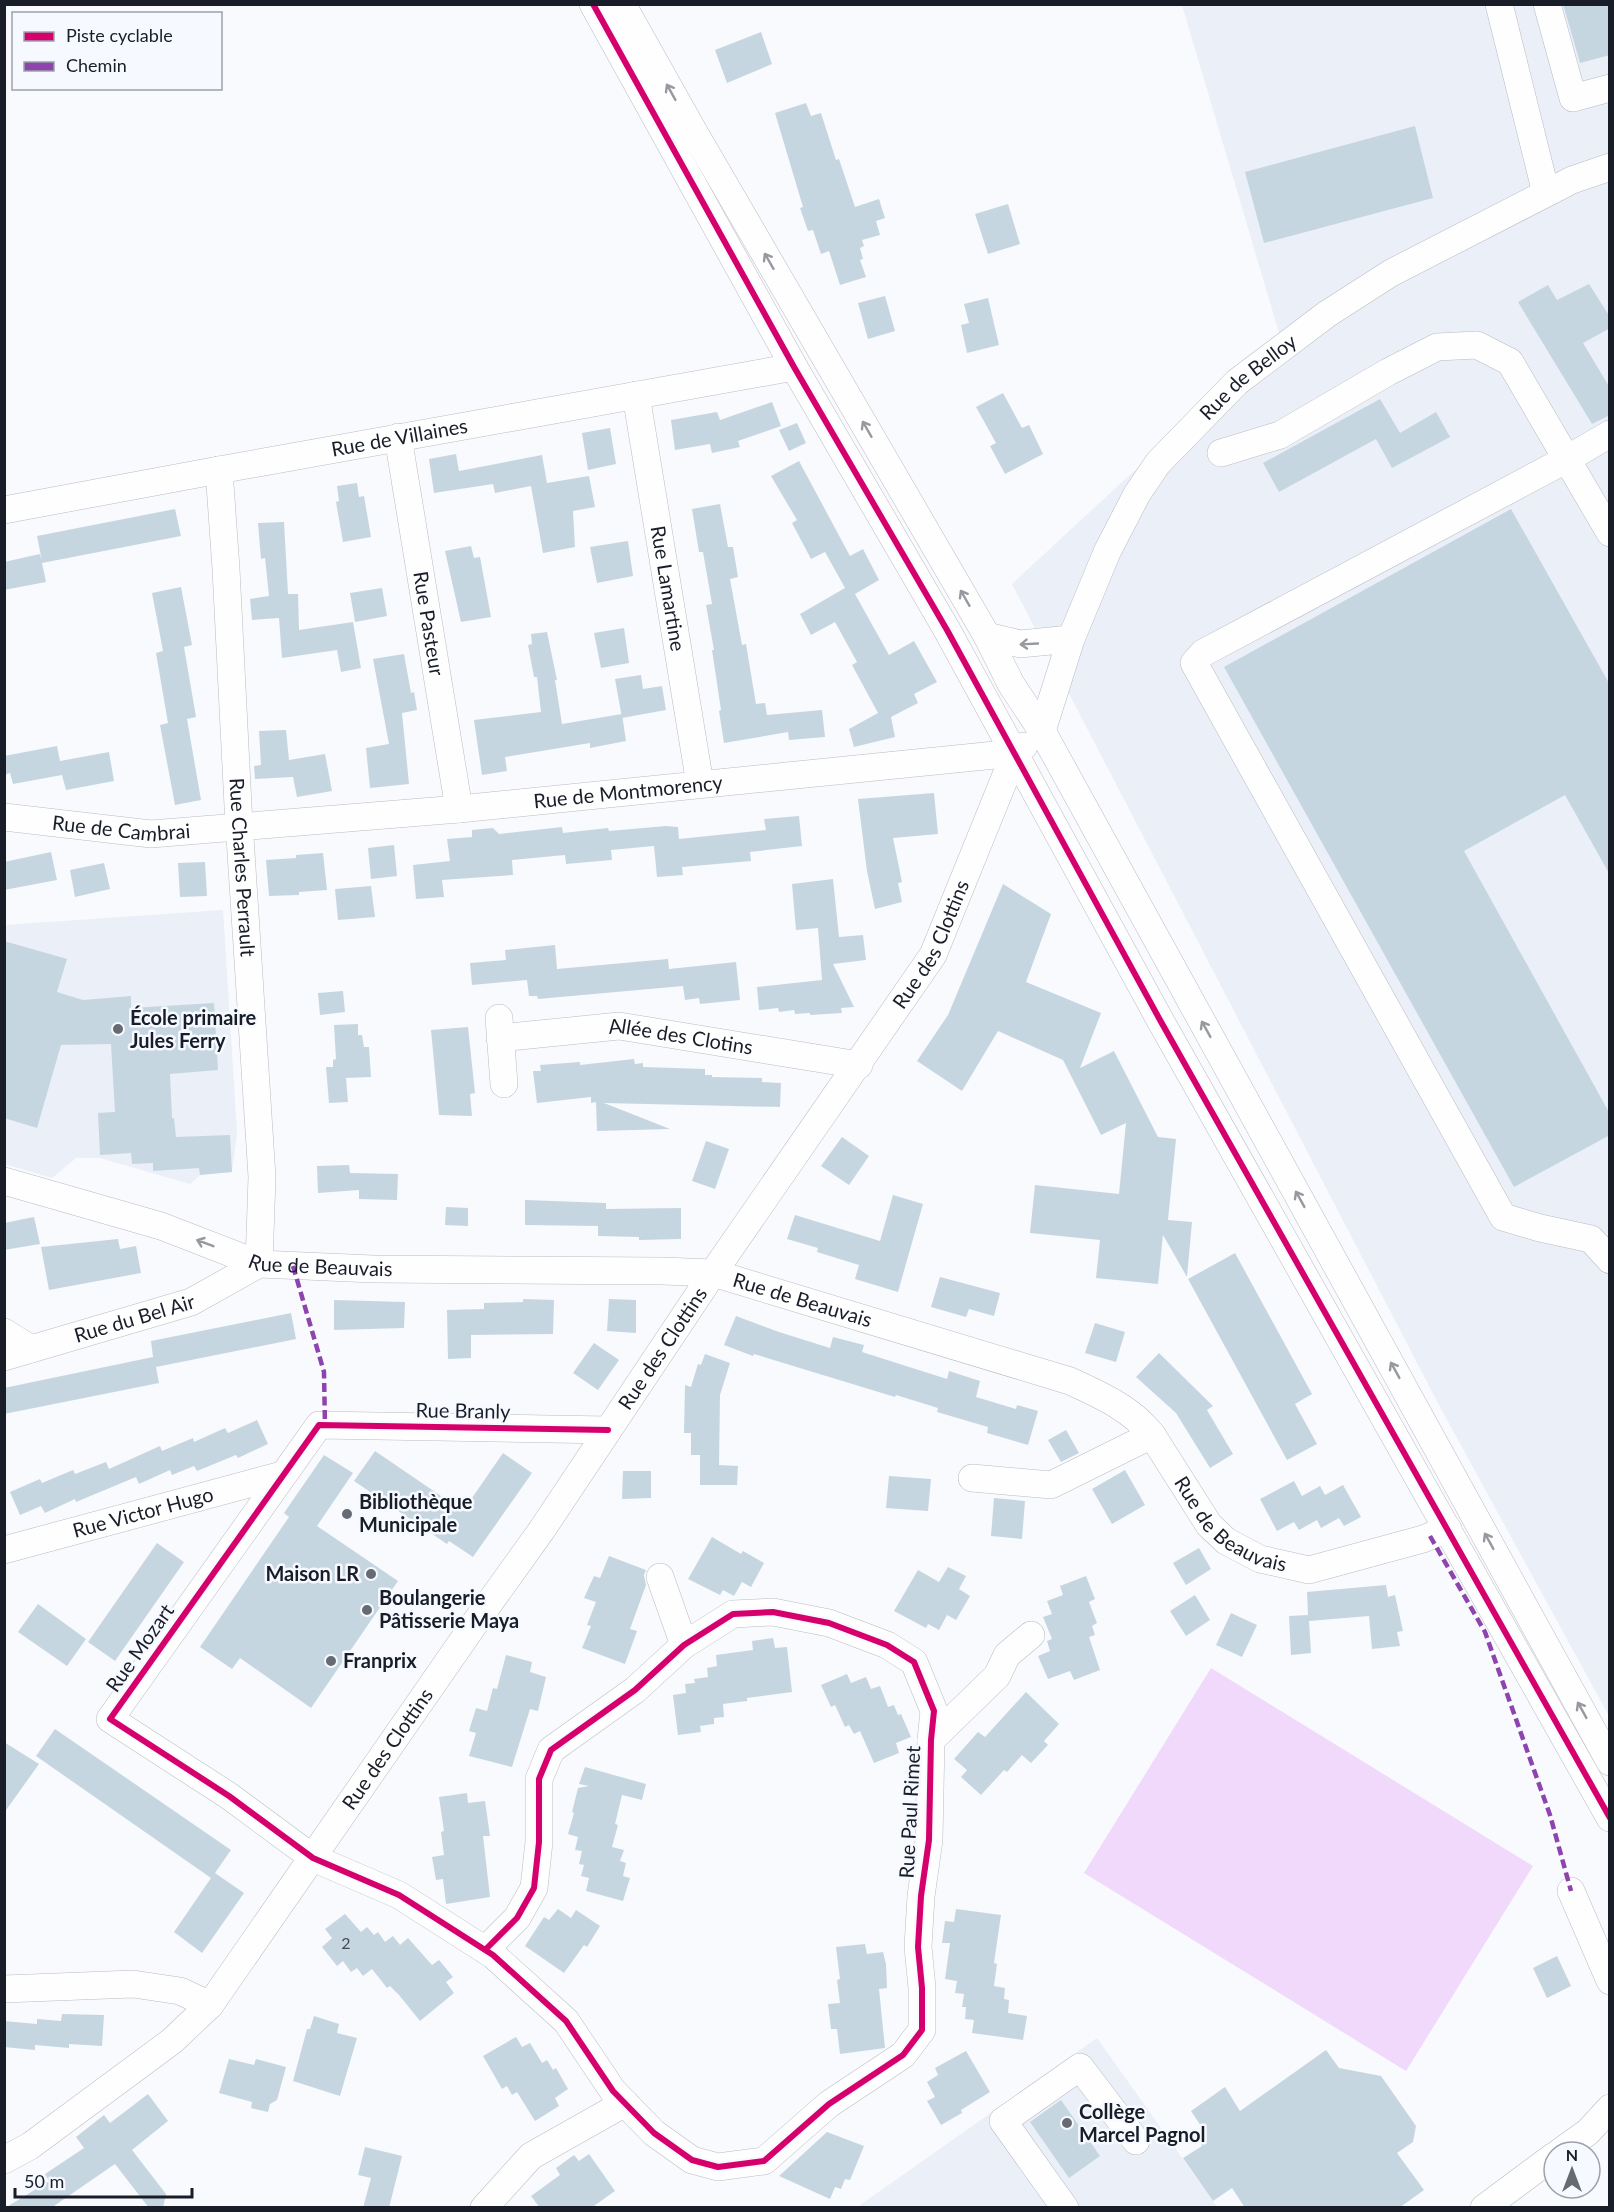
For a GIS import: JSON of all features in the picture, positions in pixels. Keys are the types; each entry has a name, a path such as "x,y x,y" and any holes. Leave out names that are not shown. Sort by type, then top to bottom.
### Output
{"street":[{"path":"592,4 794,367 947,630 1160,1020 1610,1818"},
{"path":"622,4 987,636 1011,684 1037,704 1042,731 1610,1762"},
{"path":"1499,4 1546,193"},
{"path":"1547,4 1572,98 1610,88"},
{"name":"Rue de Belloy","path":"1037,704 1071,639 1107,552 1137,494 1158,463 1237,382 1327,314 1390,273 1572,180 1610,166"},
{"path":"1221,453 1280,435 1437,346 1477,345 1510,362 1610,533"},
{"name":"Rue de Villaines","path":"4,510 794,367"},
{"name":"Rue Lamartine","path":"636,395 700,784"},
{"path":"1610,435 1203,654 1194,663 1503,1217 1592,1239 1610,1260"},
{"name":"Rue Pasteur","path":"398,437 459,808"},
{"name":"Rue Charles Perrault","path":"219,470 262,1177 259,1264"},
{"path":"947,630 992,683 1037,704"},
{"path":"987,636 1020,644 1071,639"},
{"path":"1015,753 1042,731"},
{"name":"Rue de Montmorency","path":"240,828 1015,753"},
{"name":"Rue des Clottins","path":"4,2160 30,2146 172,2041 210,2005 482,1614 542,1532 713,1273 933,955 1015,753"},
{"name":"Rue de Cambrai","path":"4,817 142,834 240,828"},
{"name":"Allée des Clotins","path":"504,1084 500,1028 619,1026 859,1065"},
{"name":"Rue de Beauvais","path":"4,1181 161,1226 259,1264 373,1269 713,1273 1070,1381 1113,1401 1145,1425 1209,1525 1226,1541 1260,1559 1309,1570 1448,1530"},
{"name":"Rue du Bel Air","path":"4,1357 191,1302 259,1264"},
{"path":"4,1332 31,1349"},
{"name":"Rue Branly","path":"319,1425 608,1430"},
{"name":"Rue Mozart","path":"313,1858 229,1796 110,1719 319,1425"},
{"path":"972,1478 1051,1485 1152,1435"},
{"name":"Rue Victor Hugo","path":"4,1550 282,1475"},
{"path":"660,1577 684,1645"},
{"name":"Rue Paul Rimet","path":"313,1858 399,1895 485,1950 566,2021 613,2091 654,2133 692,2160 718,2167 764,2161 829,2104 903,2055 922,2030 922,1988 918,1947 921,1896 929,1840 931,1740 934,1711 914,1662 887,1645 829,1623 774,1612 733,1614 684,1645 635,1690 551,1750 539,1779 539,1842 534,1888 517,1918 485,1950"},
{"name":"Rue Paul Rimet","path":"931,1740 998,1676 1007,1655 1031,1635"},
{"path":"1571,1891 1610,1981"},
{"path":"4,1989 133,1984 180,1991 210,2005"},
{"path":"1065,2208 1003,2121 1080,2067 1136,2141"},
{"path":"484,2208 531,2157 625,2103"},
{"path":"1577,2140 1588,2132 1610,2108"},
{"path":"1484,2208 1542,2165"}],"shaded area":[{"path":"1182,5 1609,5 1609,1716 1439,1405 1012,584 1280,336"},
{"name":"École primaire Jules Ferry","path":"223,910 237,1133 232,1172 200,1175 190,1184 100,1158 76,1158 52,1178 5,1164 5,925"},
{"path":"1211,1668 1533,1866 1406,2071 1084,1873"},
{"name":"Collège Marcel Pagnol","path":"1097,2038 1217,2207 856,2208"}],"building":[{"path":"1563,4 1610,4 1610,55 1580,63"},
{"path":"761,32 772,64 727,83 715,50"},
{"path":"806,103 811,116 821,113 836,160 839,159 855,207 879,199 885,218 876,221 880,235 862,240 864,246 860,248 863,259 860,260 866,277 840,285 829,251 821,254 813,230 808,231 775,113"},
{"path":"1415,126 1433,198 1264,243 1245,172"},
{"path":"1008,204 1020,244 988,254 975,214"},
{"path":"1589,284 1610,317 1610,328 1583,343 1610,388 1610,415 1592,424 1518,302 1548,285 1557,300"},
{"path":"885,296 895,331 868,339 858,303"},
{"path":"988,298 999,345 967,353 961,325 969,323 964,304"},
{"path":"1003,393 1022,428 1029,425 1043,454 1005,474 990,446 996,443 976,407"},
{"path":"1380,399 1400,433 1436,412 1450,437 1392,468 1376,439 1279,492 1263,463"},
{"path":"772,402 781,426 738,441 740,447 712,453 710,444 675,450 671,420 717,412 720,420"},
{"path":"797,423 806,443 789,451 779,430"},
{"path":"610,428 616,464 588,470 582,433"},
{"path":"456,454 459,471 542,455 547,483 589,476 595,507 573,511 575,547 543,553 531,486 495,493 493,484 434,493 429,459"},
{"path":"799,461 850,556 863,549 879,580 855,594 889,655 914,641 937,682 914,694 918,703 891,717 895,737 854,747 849,729 878,713 852,665 857,662 835,622 811,635 800,614 845,588 825,552 811,559 792,523 797,520 771,476"},
{"path":"357,483 359,497 364,496 371,537 343,542 336,502 339,501 337,486"},
{"path":"720,504 728,547 733,547 738,577 730,579 742,645 746,644 756,704 765,703 767,715 822,710 825,737 789,740 788,732 724,743 712,650 714,650 706,605 712,604 703,552 699,552 692,509"},
{"path":"175,509 181,536 42,563 46,582 4,590 4,562 40,554 42,561 37,536"},
{"path":"1511,509 1610,685 1610,875 1565,795 1464,851 1610,1114 1610,1135 1514,1187 1224,667"},
{"path":"284,522 288,594 298,594 299,630 353,622 361,668 341,672 337,650 282,658 279,618 252,620 250,599 269,596 265,558 261,559 258,523"},
{"path":"628,541 633,576 597,583 590,547"},
{"path":"471,546 474,558 480,557 491,617 461,622 445,551"},
{"path":"181,587 192,645 184,647 196,717 187,719 201,800 175,805 160,725 168,723 156,653 163,651 152,593"},
{"path":"382,588 387,616 355,622 350,593"},
{"path":"624,628 629,663 601,668 594,633"},
{"path":"547,632 557,680 555,680 562,724 622,714 626,741 590,748 590,743 505,757 507,771 482,775 474,720 541,712 537,677 534,677 528,645 532,644 531,634"},
{"path":"404,654 411,693 414,692 417,710 402,713 409,784 370,788 366,748 389,744 373,659"},
{"path":"641,675 643,689 662,686 666,710 622,718 615,679"},
{"path":"286,730 289,760 325,754 332,791 297,797 293,777 255,779 254,766 261,765 259,731"},
{"path":"57,746 60,761 109,752 114,781 66,790 62,775 13,784 10,773 4,775 4,756"},
{"path":"934,793 938,834 893,838 902,882 898,883 902,902 875,909 867,871 858,799"},
{"path":"799,816 802,846 750,852 751,861 682,867 683,875 657,877 654,846 611,850 612,860 566,864 565,855 512,860 513,875 442,880 444,897 416,899 413,865 450,861 447,839 472,837 472,830 493,828 499,834 562,827 563,833 608,828 609,831 666,826 678,827 679,839 766,830 764,819"},
{"path":"394,845 397,876 371,879 368,848"},
{"path":"51,852 57,880 4,890 4,862"},
{"path":"323,853 327,890 299,892 299,895 269,896 266,860"},
{"path":"205,862 207,896 180,897 178,863"},
{"path":"104,863 110,889 75,897 70,870"},
{"path":"833,879 839,937 863,935 866,960 833,964 854,1007 841,1008 842,1013 810,1015 810,1013 795,1014 794,1010 779,1012 778,1008 759,1010 757,987 822,980 818,928 796,930 792,884"},
{"path":"1003,884 1051,914 1026,982 1101,1013 1080,1068 1114,1051 1158,1137 1176,1139 1168,1220 1192,1222 1187,1277 1163,1235 1158,1284 1096,1278 1100,1240 1030,1233 1035,1185 1119,1194 1126,1123 1101,1135 1063,1060 998,1031 962,1091 917,1061 948,1015"},
{"path":"371,886 375,917 338,920 335,889"},
{"path":"4,941 67,959 57,992 83,1000 131,996 131,1008 214,1003 218,1070 170,1074 172,1118 174,1118 176,1137 230,1135 232,1172 200,1175 199,1168 153,1171 153,1163 132,1164 131,1153 100,1155 98,1113 115,1112 111,1044 61,1045 37,1128 4,1118"},
{"path":"555,945 557,969 668,959 669,969 736,962 740,1000 700,1004 699,998 685,1000 683,986 538,999 537,996 529,996 527,980 472,985 470,963 506,960 505,950"},
{"path":"343,991 345,1012 320,1015 318,993"},
{"path":"358,1024 358,1035 362,1035 364,1047 369,1047 371,1077 346,1078 348,1102 329,1103 326,1067 333,1067 333,1060 336,1059 334,1025"},
{"path":"468,1027 475,1093 470,1094 472,1116 439,1115 431,1030"},
{"path":"634,1059 635,1064 643,1063 643,1067 705,1069 705,1075 712,1075 712,1077 762,1078 762,1082 781,1083 780,1107 604,1103 670,1129 597,1131 596,1102 591,1103 591,1097 537,1103 533,1071 541,1071 540,1065 580,1062 580,1065"},
{"path":"842,1137 869,1156 849,1185 821,1166"},
{"path":"706,1141 729,1149 715,1189 692,1181"},
{"path":"349,1165 350,1173 398,1174 397,1200 359,1199 359,1190 318,1193 317,1166"},
{"path":"893,1195 923,1204 898,1292 855,1279 859,1265 817,1252 818,1248 787,1239 795,1215 880,1241"},
{"path":"525,1200 606,1203 606,1209 681,1208 681,1239 639,1240 639,1237 598,1236 598,1226 525,1225"},
{"path":"446,1207 468,1208 468,1226 445,1225"},
{"path":"34,1217 40,1244 4,1250 4,1223"},
{"path":"118,1239 120,1249 136,1246 141,1273 49,1290 41,1247"},
{"path":"1235,1253 1312,1394 1295,1404 1317,1444 1287,1460 1188,1279"},
{"path":"940,1277 1000,1293 994,1316 969,1309 966,1317 931,1307"},
{"path":"523,1299 554,1300 553,1334 471,1335 471,1358 448,1359 447,1310 484,1309 484,1303 523,1302"},
{"path":"609,1299 636,1300 636,1333 607,1331"},
{"path":"334,1300 405,1302 404,1328 334,1330"},
{"path":"291,1313 296,1339 156,1367 159,1383 4,1414 4,1388 153,1357 151,1341"},
{"path":"736,1316 830,1348 833,1337 864,1345 862,1352 947,1379 949,1371 980,1381 976,1397 1016,1409 1017,1405 1038,1411 1028,1445 987,1433 988,1427 937,1412 938,1408 754,1354 753,1356 724,1345"},
{"path":"1095,1323 1125,1332 1116,1362 1085,1353"},
{"path":"594,1343 619,1360 598,1390 573,1373"},
{"path":"1159,1353 1213,1406 1207,1410 1233,1454 1210,1468 1176,1413 1136,1377"},
{"path":"705,1354 730,1363 720,1395 719,1465 738,1466 737,1485 700,1485 700,1455 691,1455 691,1433 684,1433 685,1385 691,1387 698,1364 701,1365"},
{"path":"257,1420 268,1444 238,1458 236,1455 197,1471 194,1466 172,1475 170,1470 139,1484 136,1477 76,1502 75,1499 45,1513 41,1506 20,1515 10,1492 40,1479 42,1483 73,1470 75,1474 106,1462 109,1469 160,1446 162,1451 193,1438 194,1442 225,1428 228,1433"},
{"path":"1066,1430 1079,1453 1061,1462 1048,1440"},
{"path":"375,1451 463,1511 503,1453 532,1473 473,1557 449,1541 447,1544 354,1481"},
{"path":"324,1455 353,1473 317,1526 398,1581 311,1708 240,1658 232,1669 200,1647 289,1517 284,1513"},
{"path":"1125,1470 1145,1505 1112,1524 1092,1489"},
{"path":"623,1471 651,1471 651,1498 622,1499"},
{"path":"889,1476 931,1479 928,1511 886,1508"},
{"path":"1294,1481 1302,1496 1320,1486 1325,1495 1343,1485 1361,1517 1344,1526 1339,1518 1321,1528 1317,1520 1299,1530 1294,1522 1277,1531 1260,1499"},
{"path":"994,1498 1025,1501 1022,1539 991,1536"},
{"path":"712,1537 741,1554 743,1551 764,1563 751,1587 742,1582 734,1596 723,1590 720,1595 688,1579"},
{"path":"157,1543 184,1562 115,1661 88,1642"},
{"path":"1199,1548 1211,1569 1186,1585 1173,1563"},
{"path":"609,1556 646,1570 644,1575 646,1585 630,1629 637,1631 625,1664 582,1648 591,1626 587,1625 596,1602 584,1598 594,1576 600,1578"},
{"path":"948,1567 966,1576 959,1589 970,1596 956,1620 947,1615 939,1630 928,1624 926,1628 894,1611 918,1570 939,1582"},
{"path":"1086,1576 1095,1599 1089,1602 1097,1623 1092,1626 1095,1635 1089,1637 1100,1670 1074,1680 1070,1671 1048,1679 1038,1656 1050,1651 1047,1641 1052,1639 1043,1617 1052,1614 1047,1601 1063,1595 1060,1586"},
{"path":"1386,1585 1388,1597 1395,1595 1403,1631 1397,1632 1400,1646 1372,1649 1369,1616 1309,1621 1311,1653 1291,1655 1289,1616 1308,1615 1307,1592"},
{"path":"1195,1595 1210,1620 1186,1636 1170,1611"},
{"path":"38,1604 86,1639 67,1666 18,1632"},
{"path":"1231,1613 1257,1625 1242,1657 1216,1645"},
{"path":"773,1638 775,1648 787,1647 792,1692 723,1704 724,1717 714,1718 714,1724 700,1726 701,1732 678,1735 673,1695 686,1693 685,1684 695,1683 694,1679 708,1677 707,1668 717,1666 716,1655 753,1650 752,1641"},
{"path":"506,1655 532,1662 530,1672 546,1677 538,1711 530,1709 512,1767 469,1756 476,1733 469,1731 476,1708 487,1711 493,1688 497,1689"},
{"path":"847,1674 851,1683 866,1677 871,1689 880,1686 888,1707 894,1705 898,1715 901,1714 911,1737 896,1743 899,1753 874,1763 860,1731 854,1734 849,1725 845,1727 835,1705 831,1707 821,1685"},
{"path":"1026,1692 1059,1724 1044,1741 1048,1745 1031,1763 1022,1755 1007,1772 1004,1770 981,1795 961,1777 967,1770 954,1759 978,1732 985,1737"},
{"path":"55,1729 231,1850 215,1873 244,1893 202,1953 174,1932 211,1878 36,1756"},
{"path":"4,1742 39,1764 4,1813"},
{"path":"585,1767 646,1784 642,1800 622,1795 615,1824 618,1825 612,1847 624,1850 620,1861 626,1863 623,1876 630,1878 623,1901 586,1891 589,1878 581,1876 584,1865 579,1864 582,1851 575,1850 578,1837 568,1834 578,1788 589,1786 579,1784"},
{"path":"467,1793 468,1803 485,1801 490,1836 483,1836 490,1897 446,1904 443,1879 436,1880 432,1857 444,1855 441,1832 444,1831 439,1797"},
{"path":"558,1909 571,1918 576,1910 600,1926 587,1947 584,1945 564,1973 525,1946 544,1917 549,1920"},
{"path":"956,1909 1001,1915 994,1963 997,1964 994,1986 1005,1988 1004,1999 1009,2000 1008,2013 1027,2016 1023,2040 972,2033 974,2020 965,2019 966,2007 962,2007 964,1994 955,1993 957,1981 945,1979 950,1943 942,1943 945,1921 954,1922"},
{"path":"345,1914 361,1932 367,1927 374,1935 378,1932 385,1942 393,1936 400,1945 408,1938 432,1965 439,1960 453,1977 446,1982 454,1993 420,2021 399,1995 390,1986 387,1988 372,1969 363,1976 357,1968 351,1972 343,1961 337,1966 322,1947 332,1938 325,1929"},
{"path":"865,1944 867,1954 883,1952 886,1964 887,1988 879,1989 885,2048 840,2054 837,2029 831,2029 828,2004 840,2003 836,1947"},
{"path":"1557,1956 1571,1986 1547,1998 1533,1968"},
{"path":"62,2014 104,2015 102,2046 69,2044 69,2048 35,2045 35,2050 4,2047 4,2021 37,2024 37,2019 61,2021"},
{"path":"314,2016 339,2024 337,2033 357,2038 340,2096 293,2081 307,2029 310,2029"},
{"path":"516,2037 522,2047 530,2043 542,2063 547,2060 553,2070 556,2068 568,2089 555,2098 559,2106 535,2121 517,2092 512,2095 507,2086 502,2089 483,2056"},
{"path":"1326,2050 1339,2068 1381,2076 1393,2093 1416,2126 1413,2142 1397,2153 1424,2190 1399,2208 1245,2208 1232,2188 1213,2201 1183,2158 1202,2146 1198,2140 1207,2135 1191,2111 1225,2087 1240,2111"},
{"path":"966,2051 990,2092 941,2125 927,2101 935,2097 927,2082 938,2075 935,2068"},
{"path":"229,2059 254,2065 256,2059 286,2067 277,2100 270,2104 268,2112 251,2108 252,2102 219,2093"},
{"path":"148,2094 168,2121 132,2150 166,2194 163,2208 149,2208 115,2164 51,2208 5,2208 49,2181 45,2174 84,2148 76,2137 104,2115 110,2123"},
{"path":"1061,2100 1100,2156 1069,2178 1030,2122"},
{"path":"827,2132 864,2146 850,2180 845,2179 841,2189 835,2187 830,2199 779,2176"},
{"path":"365,2147 402,2156 389,2208 363,2208 371,2178 358,2175"},
{"path":"589,2154 615,2191 591,2208 540,2208 531,2196 560,2175 556,2168 574,2155 579,2161"}],"marked path":[{"path":"293,1266 324,1372 325,1426"},
{"path":"1430,1536 1485,1632 1550,1815 1571,1891"}],"cycle path":[{"path":"593,4 794,367 947,630 1160,1020 1610,1818"},
{"path":"485,1950 517,1918 534,1888 539,1842 539,1779 551,1750 635,1690 684,1645 733,1614 773,1612 829,1623 887,1645 914,1662 934,1711 931,1740 929,1840 921,1896 918,1947 922,1988 922,2030 903,2055 829,2104 764,2161 718,2167 692,2160 654,2133 613,2091 566,2021 493,1955 399,1895 313,1858 229,1796 110,1719 319,1425 608,1430"}],"place":[{"name":"École primaire Jules Ferry","path":"118,1029"},
{"name":"Bibliothèque Municipale","path":"347,1514"},
{"name":"Maison LR","path":"371,1574"},
{"name":"Boulangerie Pâtisserie Maya","path":"367,1610"},
{"name":"Franprix","path":"331,1661"},
{"name":"Collège Marcel Pagnol","path":"1067,2123"}]}
